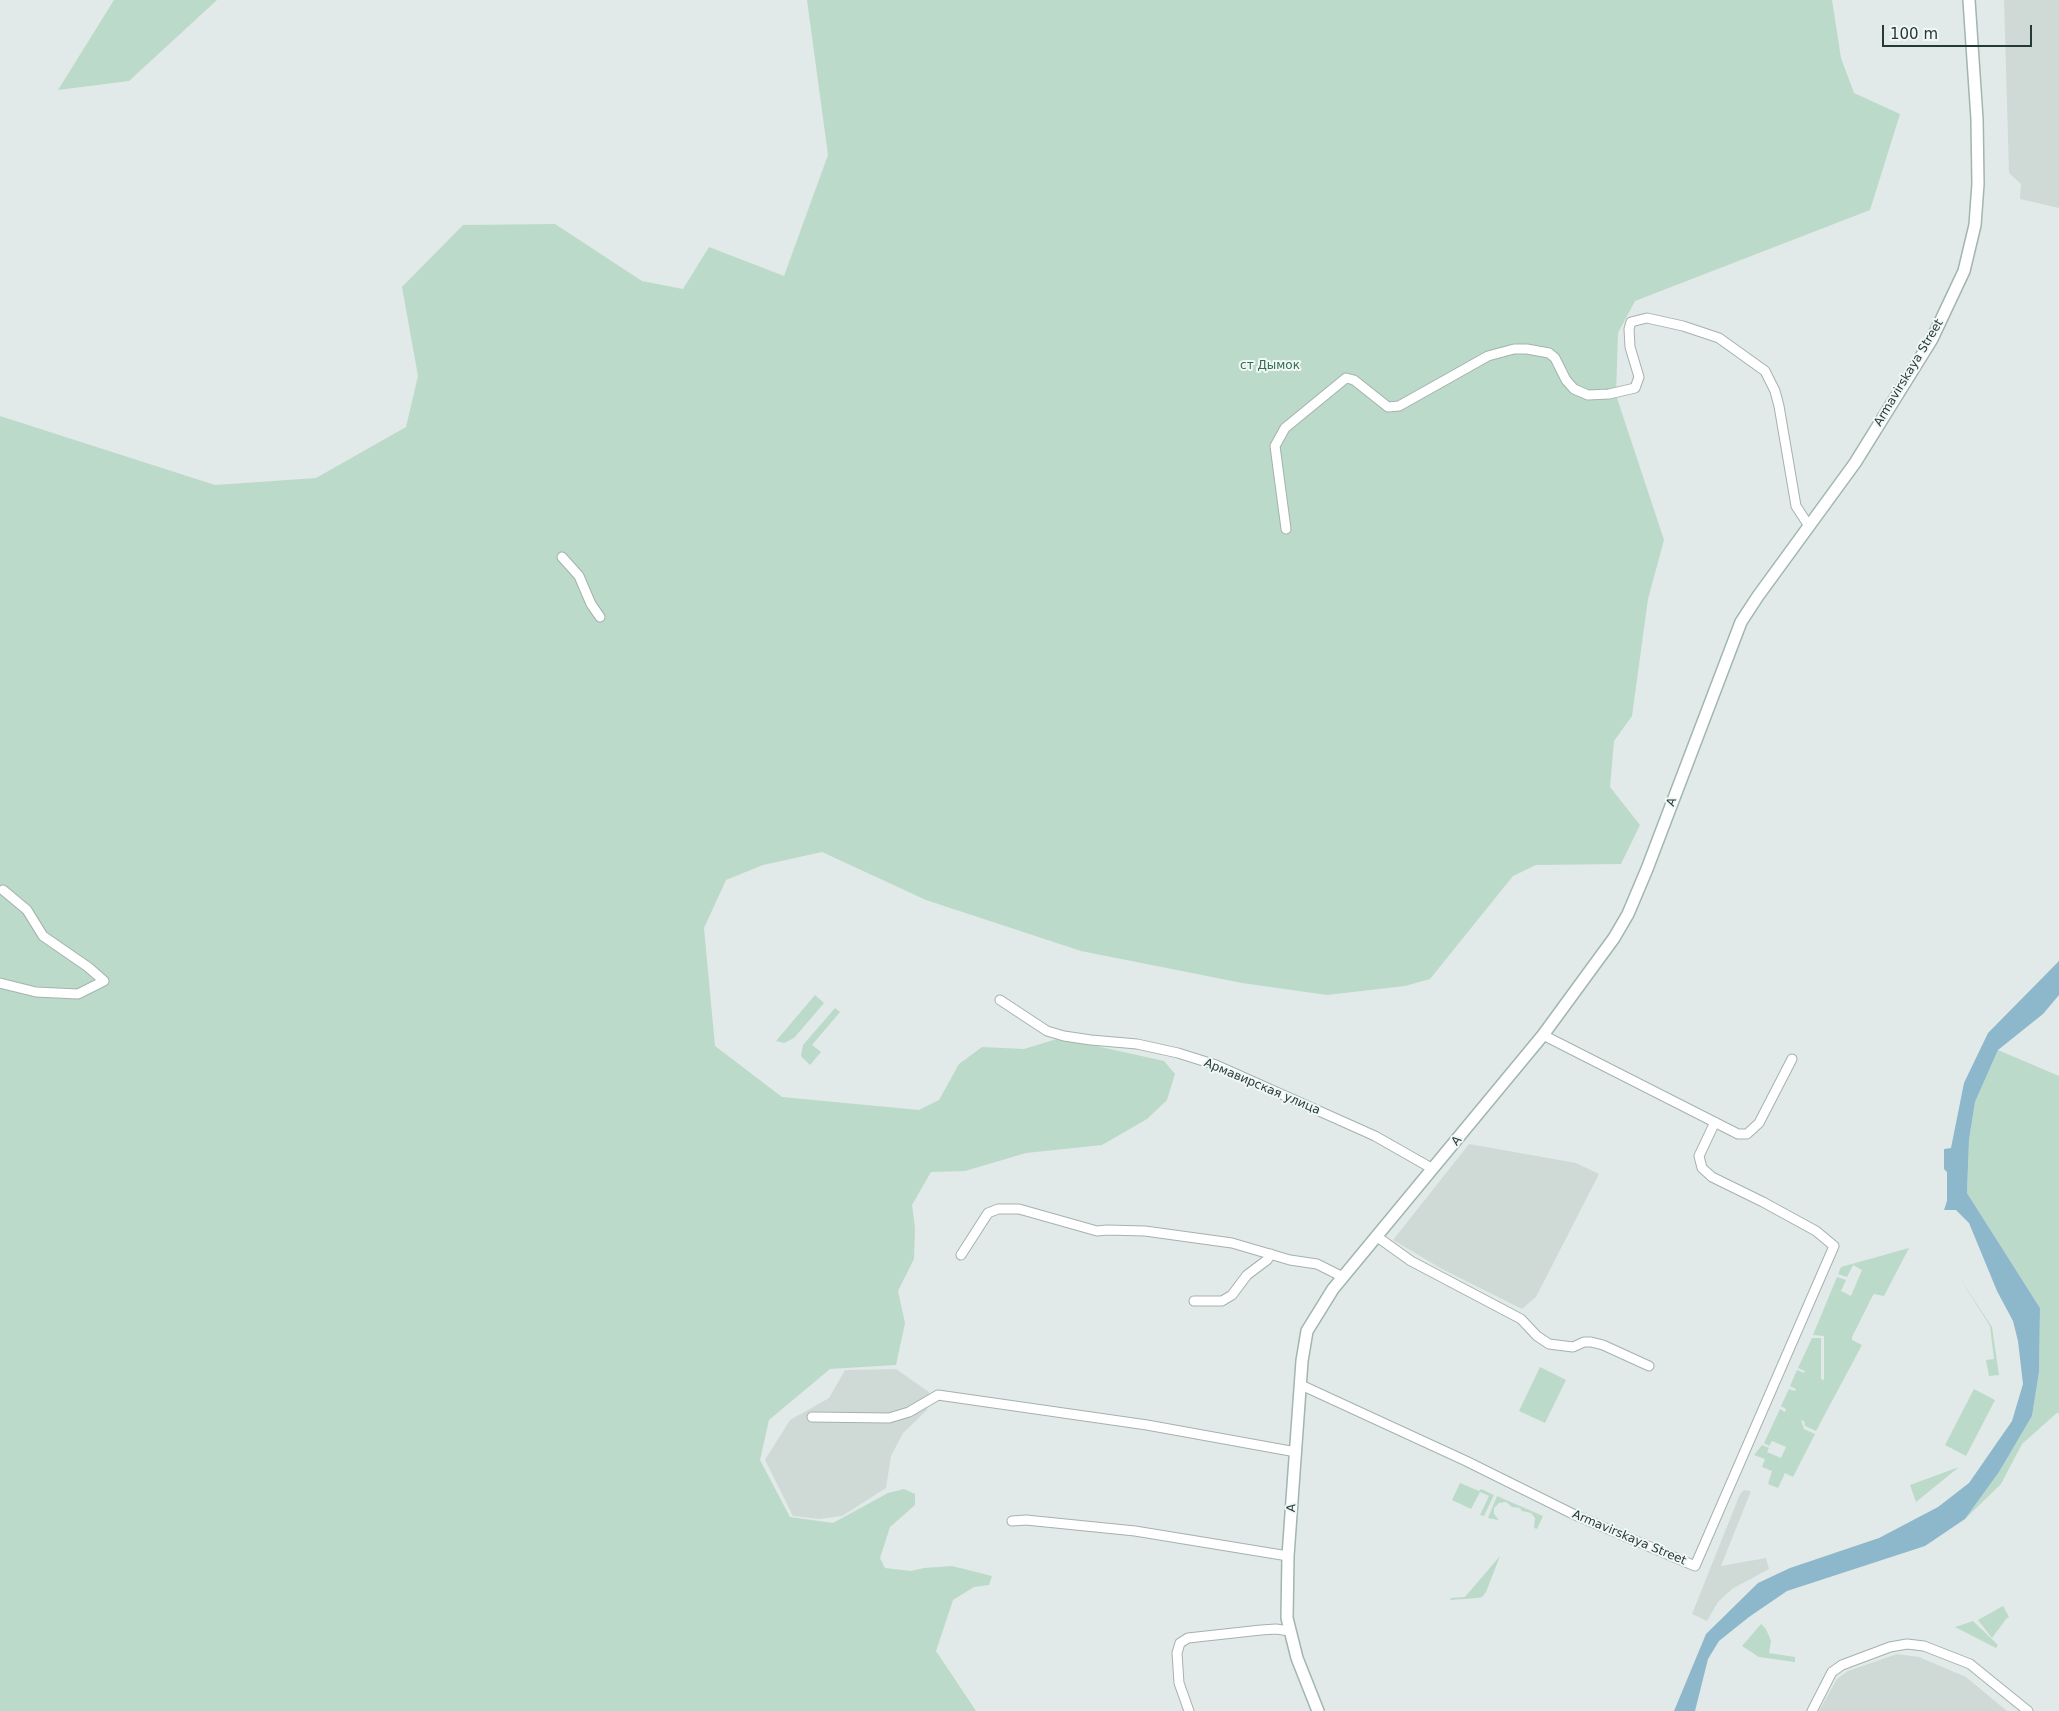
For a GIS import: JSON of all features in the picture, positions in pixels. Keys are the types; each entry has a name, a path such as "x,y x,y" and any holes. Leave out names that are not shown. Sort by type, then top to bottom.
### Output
{"main road":[{"name":"Armavirskaya Street","path":"1758,596 1855,463 1932,339 1964,271 1975,225 1978,184 1975,69 1969,0"},
{"name":"A","path":"1318,1711 1297,1658 1287,1618 1288,1556 1302,1385 1302,1361 1308,1331 1333,1289 1543,1035 1614,938 1628,914 1647,869 1731,645 1741,622 1758,596"}],"street":[{"path":"1286,529 1275,446 1285,428 1346,378 1354,380 1388,407 1399,406 1488,356 1514,349 1527,349 1549,353 1556,358 1566,380 1574,390 1588,395 1609,394 1635,388 1639,377 1630,347 1629,329 1631,322 1647,318 1683,326 1719,338 1765,371 1775,391 1779,406 1796,506 1809,526"},
{"path":"562,557 579,576 591,604 600,617"},
{"path":"0,983 36,992 78,994 104,981 88,967 43,936 27,910 3,890"},
{"name":"Армавирская улица","path":"1000,1000 1047,1031 1073,1038 1137,1044 1178,1053 1216,1065 1375,1136 1433,1169"},
{"path":"1543,1035 1738,1134 1747,1134 1754,1129 1792,1059"},
{"name":"Armavirskaya Street","path":"1302,1385 1466,1461 1575,1515 1695,1566 1834,1246 1816,1231 1712,1177 1702,1168 1699,1156 1715,1122"},
{"path":"961,1255 988,1213 998,1209 1019,1209 1097,1231 1145,1231 1232,1243 1290,1260 1317,1264 1344,1276"},
{"path":"1376,1236 1411,1260 1521,1319 1536,1336 1549,1344 1573,1347 1584,1342 1591,1342 1649,1366"},
{"path":"1194,1301 1222,1301 1232,1295 1247,1275 1272,1254"},
{"path":"812,1417 888,1418 909,1412 938,1396 1147,1425 1296,1452"},
{"path":"1012,1521 1026,1520 1135,1531 1288,1556"},
{"path":"1188,1711 1179,1683 1177,1653 1180,1643 1188,1638 1261,1630 1276,1629 1290,1631"},
{"path":"1812,1711 1832,1672 1842,1665 1890,1647 1907,1644 1924,1646 1970,1664 2028,1711"}],"shaded area":[{"path":"2004,0 2059,0 2059,208 2020,199 2021,184 2009,173"},
{"path":"1469,1144 1576,1163 1599,1174 1536,1297 1522,1309 1442,1269 1393,1240"},
{"path":"896,1369 929,1392 927,1410 903,1433 891,1456 886,1488 842,1516 819,1519 793,1516 765,1460 790,1420 829,1398 845,1370"},
{"path":"1744,1490 1751,1491 1721,1566 1766,1558 1769,1569 1732,1589 1718,1602 1707,1621 1692,1614 1740,1494"},
{"path":"1897,1654 1919,1657 1966,1677 2007,1711 1819,1711 1837,1679 1848,1671"}],"green space":[{"path":"114,0 217,0 129,81 58,90"},
{"name":"ст Дымок","path":"807,0 1832,0 1841,58 1854,93 1900,114 1870,210 1635,301 1618,333 1616,395 1664,540 1648,599 1632,716 1614,741 1610,787 1640,825 1621,864 1536,865 1513,876 1430,979 1405,986 1327,995 1242,983 1081,951 926,900 822,852 763,865 726,880 704,928 715,1046 782,1097 919,1110 939,1100 959,1064 982,1047 1024,1049 1060,1038 1164,1061 1175,1074 1167,1100 1147,1119 1102,1145 1026,1153 965,1171 931,1172 912,1205 915,1228 914,1259 898,1291 905,1323 896,1365 830,1369 769,1420 760,1460 790,1517 833,1523 888,1493 904,1489 915,1494 915,1505 890,1527 880,1558 885,1568 911,1571 952,1566 992,1576 989,1585 974,1587 953,1600 936,1651 976,1711 0,1711 0,416 215,485 316,478 406,427 418,376 402,287 463,225 555,224 642,281 683,289 709,247 784,276 828,155"},
{"path":"815,995 824,1003 794,1038 784,1043 776,1041"},
{"path":"835,1008 840,1012 812,1045 821,1052 810,1065 801,1056 803,1045"},
{"path":"1998,1050 2059,1076 2059,1415 2058,1412 2022,1444 2001,1484 1965,1519 1999,1472 2032,1416 2039,1372 2040,1308 1967,1193 1969,1140 1975,1102"},
{"path":"1909,1248 1884,1296 1874,1294 1872,1297 1852,1337 1852,1340 1862,1345 1816,1431 1805,1426 1804,1421 1801,1420 1804,1429 1815,1434 1793,1477 1785,1473 1778,1488 1768,1484 1772,1471 1762,1467 1765,1459 1754,1455 1762,1445 1769,1448 1767,1452 1781,1458 1786,1447 1772,1441 1769,1446 1764,1443 1780,1409 1785,1412 1786,1409 1781,1406 1789,1389 1795,1391 1796,1389 1790,1386 1797,1370 1804,1373 1805,1371 1798,1368 1812,1338 1821,1338 1821,1379 1824,1380 1824,1336 1813,1335 1837,1277 1846,1280 1841,1291 1851,1296 1862,1270 1853,1265 1847,1277 1838,1274 1841,1267"},
{"path":"1959,1277 1992,1327 1999,1375 1989,1376 1986,1360 1994,1359 1990,1326"},
{"path":"1540,1367 1566,1380 1545,1423 1519,1411"},
{"path":"1974,1389 1995,1400 1966,1456 1945,1445"},
{"path":"1959,1467 1916,1502 1910,1485"},
{"path":"1460,1483 1494,1495 1484,1516 1480,1515 1489,1496 1480,1492 1471,1509 1452,1500"},
{"path":"1497,1496 1543,1516 1537,1529 1534,1528 1535,1518 1531,1513 1512,1507 1506,1502 1499,1503 1494,1508 1494,1514 1499,1520 1488,1518"},
{"path":"1500,1556 1486,1592 1482,1597 1450,1600 1451,1598 1465,1597"},
{"path":"2003,1606 2009,1617 1992,1638 1978,1620"},
{"path":"1973,1621 1998,1645 1996,1648 1955,1627"},
{"path":"1761,1624 1766,1629 1771,1641 1769,1653 1795,1657 1795,1662 1759,1657 1742,1646"}],"water":[{"path":"2059,961 2059,995 2043,1014 1998,1050 1975,1102 1969,1140 1967,1193 2040,1308 2039,1372 2032,1416 1999,1472 1965,1519 1925,1546 1787,1591 1749,1617 1719,1641 1708,1659 1695,1711 1674,1711 1706,1634 1758,1583 1790,1568 1879,1538 1938,1507 1969,1483 2012,1421 2023,1384 2018,1341 2013,1321 1997,1291 1969,1223 1956,1210 1944,1210 1947,1201 1947,1172 1944,1169 1944,1149 1951,1148 1964,1083 1988,1033"}]}
